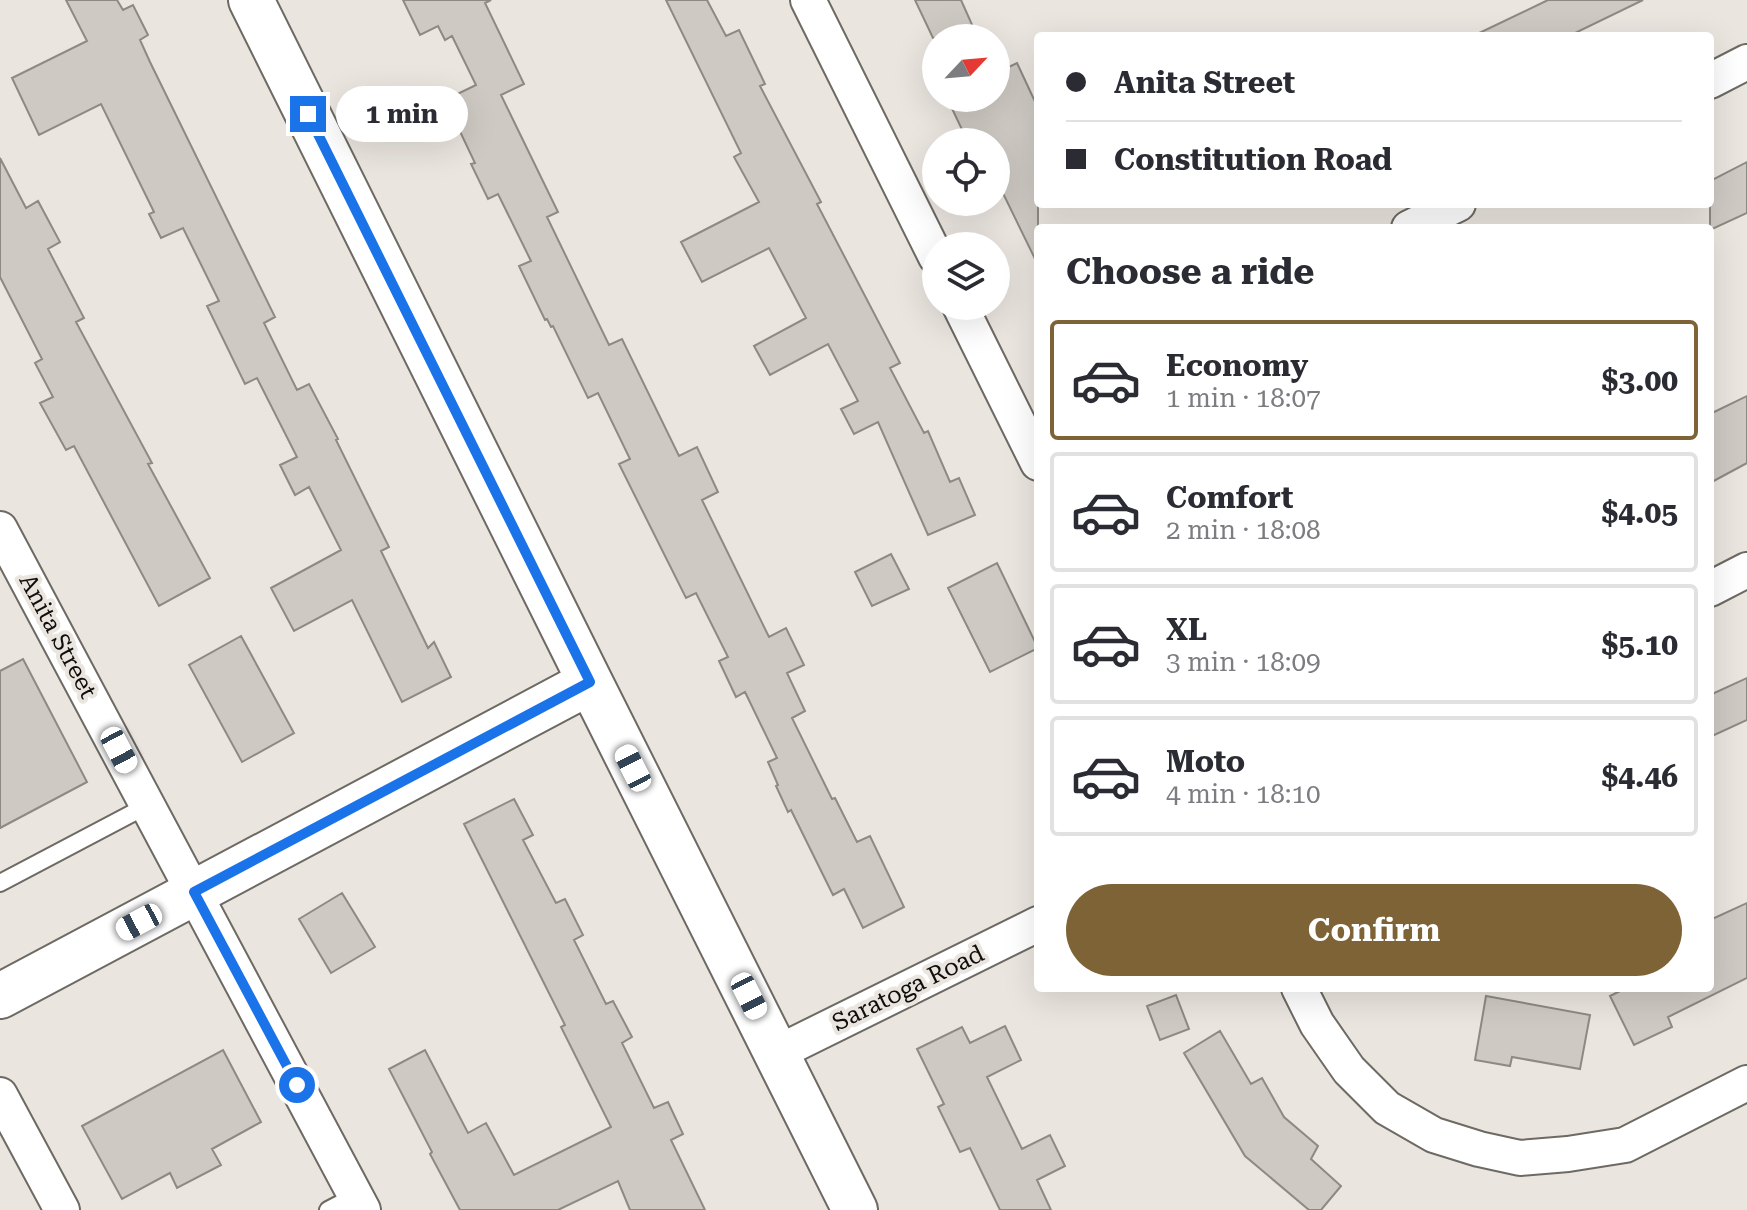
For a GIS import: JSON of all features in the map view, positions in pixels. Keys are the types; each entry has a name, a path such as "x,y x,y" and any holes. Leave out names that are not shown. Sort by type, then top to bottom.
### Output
{"street":[{"path":"251,0 855,1210"},
{"path":"808,0 924,232"},
{"path":"1714,79 1747,62"},
{"path":"1417,224 1450,208"},
{"path":"969,320 1027,414 1034,445"},
{"name":"Anita Street","path":"0,529 194,892 349,1205"},
{"path":"1714,587 1747,570"},
{"path":"0,996 590,682"},
{"name":"Saratoga Road","path":"777,1053 1034,926"},
{"path":"1301,992 1317,1024 1349,1070 1387,1108 1434,1135 1520,1158 1625,1145 1747,1083"},
{"path":"0,1095 62,1210"}],"lane":[{"path":"0,883 148,805"}],"building":[{"path":"66,0 117,0 123,10 133,5 148,35 140,40 150,62 275,317 264,323 297,390 309,384 389,547 381,551 428,648 434,642 451,677 402,702 352,600 294,631 271,588 341,550 309,487 295,495 280,465 297,457 257,378 245,384 207,306 219,301 183,228 161,238 149,214 154,212 101,104 39,135 12,78 87,41"},
{"path":"403,0 491,0 485,3 524,84 501,95 558,212 547,217 609,345 622,339 679,456 697,447 718,492 702,500 769,637 786,628 804,665 787,673 805,711 792,718 857,842 870,836 904,907 863,928 844,889 833,895 776,786 768,762 777,758 745,692 736,697 719,661 728,657 696,593 686,598 619,464 630,459 598,393 588,398 519,266 531,261 498,194 488,199 471,164 475,163 445,100 476,85 452,36 445,40 438,26 420,35"},
{"path":"666,0 707,0 726,36 739,30 765,84 760,86 821,202 817,204 900,363 890,368 924,433 928,431 950,482 959,478 975,515 928,535 878,422 854,434 841,409 858,401 828,344 770,375 754,346 806,318 769,248 702,282 681,242 759,202 734,157 741,153"},
{"path":"915,0 961,0 972,24 926,24"},
{"path":"1548,0 1643,0 1577,32 1481,32"},
{"path":"1017,63 1034,99 1034,208 1038,208 1038,224 1034,224 1034,257 1010,208 1010,128 961,128 954,112 1010,112 1010,66"},
{"path":"0,158 26,208 38,201 60,242 48,249 84,318 76,322 210,578 159,606 74,446 66,450 40,403 53,397 35,363 42,359 0,277"},
{"path":"1747,162 1747,213 1714,228 1714,224 1710,224 1710,208 1714,208 1714,179"},
{"path":"1747,396 1747,463 1714,481 1714,412"},
{"path":"891,554 909,589 872,606 855,572"},
{"path":"997,563 1034,640 1034,650 990,672 948,588"},
{"path":"241,636 294,733 242,762 189,665"},
{"path":"23,659 87,782 0,828 0,671"},
{"path":"1747,678 1747,720 1714,735 1714,693"},
{"path":"514,799 533,835 523,840 556,903 565,899 583,935 574,940 606,1004 613,1001 632,1037 622,1043 654,1108 668,1102 683,1134 671,1140 705,1210 630,1210 618,1181 558,1210 460,1210 389,1069 425,1050 468,1133 486,1123 514,1175 611,1127 561,1027 565,1025 464,824"},
{"path":"342,893 375,947 331,973 299,919"},
{"path":"1747,903 1747,978 1668,1017 1672,1027 1634,1045 1610,996 1618,992 1714,992 1714,918"},
{"path":"1176,995 1189,1029 1160,1040 1147,1006"},
{"path":"1486,996 1590,1015 1580,1069 1512,1057 1510,1066 1475,1060"},
{"path":"1005,1026 1021,1060 987,1077 1022,1149 1050,1135 1065,1166 1037,1180 1051,1210 1000,1210 970,1148 960,1152 938,1107 944,1104 917,1049 962,1027 970,1043"},
{"path":"1220,1031 1251,1084 1262,1078 1284,1117 1318,1146 1311,1159 1341,1186 1321,1210 1309,1210 1245,1156 1184,1053"},
{"path":"223,1050 261,1122 212,1149 221,1165 177,1188 170,1173 122,1199 82,1126"}],"route":[{"path":"297,1085 194,892 590,682 308,114"}]}
